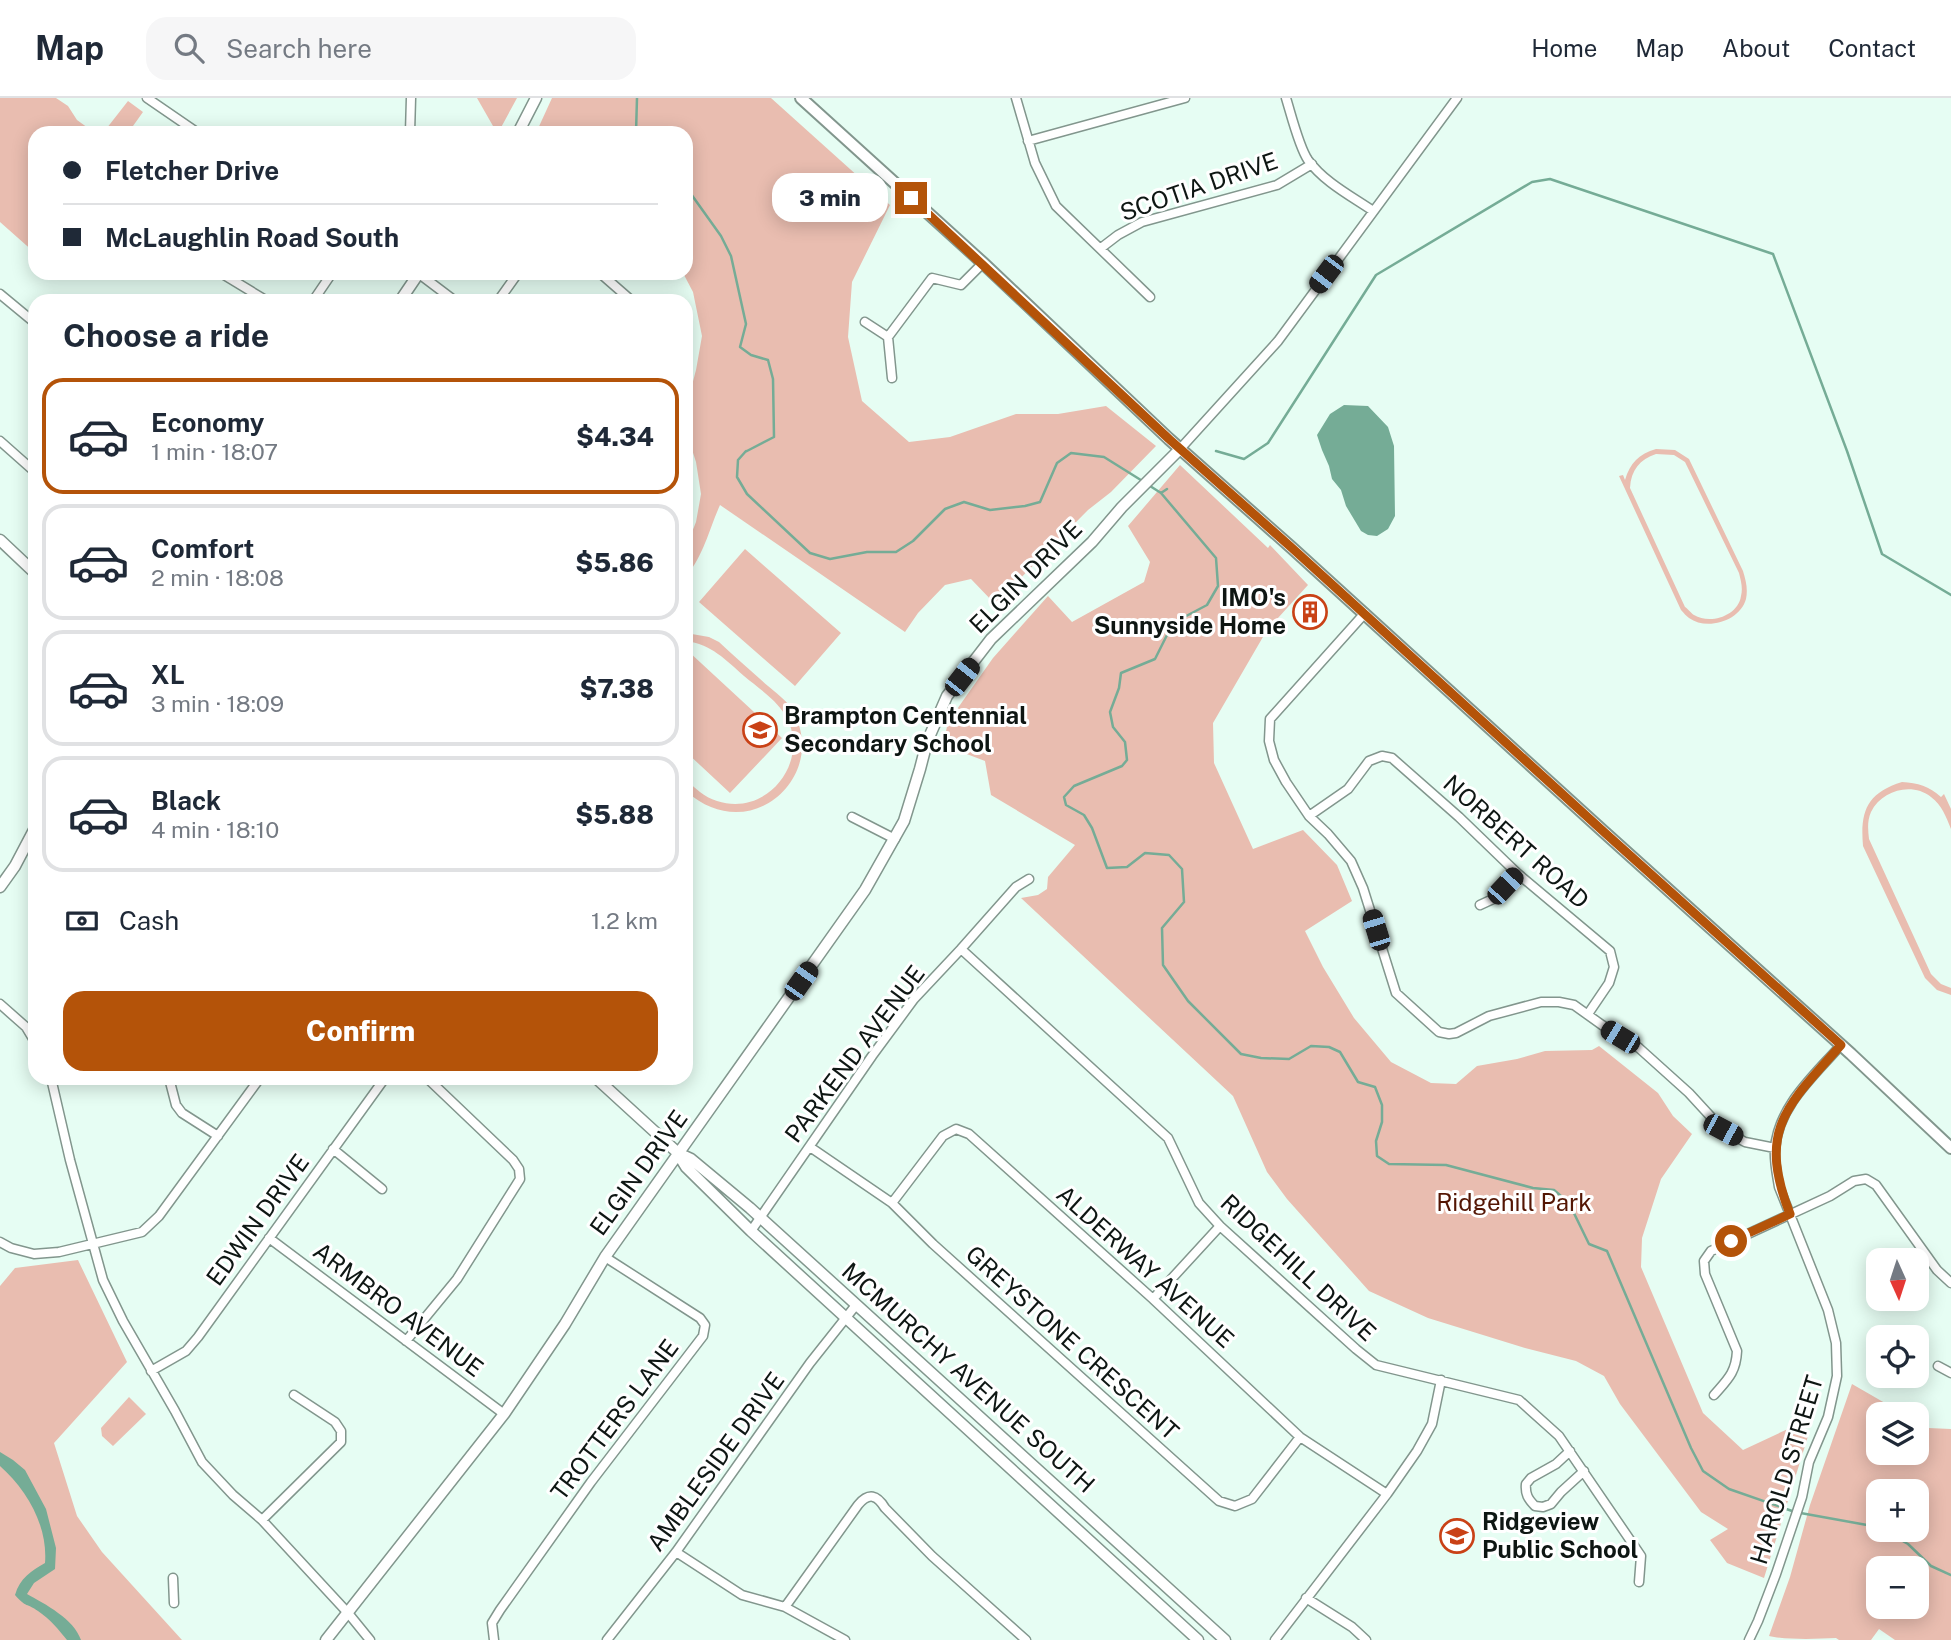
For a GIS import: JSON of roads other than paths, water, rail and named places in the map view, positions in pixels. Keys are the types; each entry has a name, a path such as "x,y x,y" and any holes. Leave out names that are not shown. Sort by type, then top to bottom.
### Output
{"main road":[{"path":"801,98 983,263 1180,449 1365,613 1951,1148"}],"street":[{"path":"147,98 186,126"},
{"path":"410,126 411,98"},
{"path":"522,126 536,98"},
{"path":"1016,98 1035,163 1056,206 1150,297"},
{"path":"1028,141 1185,98"},
{"path":"1286,98 1308,160 1322,176 1373,211"},
{"name":"ELGIN DRIVE","path":"326,1640 504,1414 565,1324 605,1257 865,890 904,821 927,741 947,696 991,639 1092,542 1278,341 1457,98"},
{"name":"SCOTIA DRIVE","path":"1101,248 1142,222 1277,185 1312,164"},
{"path":"892,378 888,337 932,278 961,285 983,263"},
{"path":"232,280 256,294"},
{"path":"427,280 446,294"},
{"path":"608,280 624,294"},
{"path":"0,294 28,318"},
{"path":"865,322 888,337"},
{"path":"0,441 28,466"},
{"path":"0,540 28,566"},
{"path":"1365,613 1270,719 1269,741 1274,760 1309,816 1351,861 1363,888 1396,993 1439,1032 1449,1034 1489,1016 1541,1002 1574,1005 1639,1048 1689,1093 1723,1130 1745,1142 1775,1148"},
{"name":"NORBERT ROAD","path":"1309,816 1348,789 1370,761 1382,756 1392,758 1517,873 1610,951 1614,967 1609,983 1588,1014"},
{"path":"852,817 895,839"},
{"path":"0,887 28,841"},
{"path":"1480,905 1493,899 1517,873"},
{"name":"PARKEND AVENUE","path":"751,1231 914,999 1016,887 1029,879"},
{"name":"RIDGEHILL DRIVE","path":"961,949 1168,1138 1199,1203 1220,1226 1356,1349 1376,1365 1519,1400 1559,1436 1641,1556 1639,1582"},
{"path":"0,1004 28,1030"},
{"name":"HAROLD STREET","path":"1749,1640 1762,1613 1802,1497 1809,1462 1828,1417 1837,1361 1836,1343 1828,1310 1779,1187 1775,1148 1782,1121 1795,1098 1841,1045"},
{"path":"53,1085 103,1280 202,1462 233,1495 262,1520 370,1640"},
{"path":"171,1085 176,1105 183,1113 218,1136"},
{"path":"0,1242 34,1254 59,1252 142,1232 159,1216 255,1085"},
{"name":"EDWIN DRIVE","path":"151,1371 186,1351 198,1337 380,1085"},
{"path":"407,1341 457,1279 520,1179 519,1169 513,1160 434,1085"},
{"name":"MCMURCHY AVENUE SOUTH","path":"604,1085 678,1153 691,1159 760,1217 1225,1640"},
{"name":"ALDERWAY AVENUE","path":"892,1203 943,1136 956,1129 970,1134 1153,1299 1300,1437 1387,1494"},
{"name":"GREYSTONE CRESCENT","path":"810,1147 892,1203 933,1244 1219,1501 1235,1506 1252,1499 1300,1437"},
{"path":"333,1149 382,1189"},
{"name":"MCMURCHY AVENUE SOUTH","path":"678,1153 686,1167 751,1231 1198,1640"},
{"path":"1714,1395 1732,1374 1737,1363 1737,1351 1705,1274 1704,1261 1711,1251 1830,1196 1854,1181 1866,1180 1876,1185 1937,1270 1951,1283"},
{"path":"1153,1299 1220,1226"},
{"name":"ARMBRO AVENUE","path":"269,1238 504,1414"},
{"name":"TROTTERS LANE","path":"494,1640 492,1623 500,1610 591,1482 704,1336 705,1325 700,1318 605,1257"},
{"name":"AMBLESIDE DRIVE","path":"607,1640 676,1552 856,1305"},
{"path":"1938,1366 1951,1373"},
{"path":"1275,1640 1418,1451 1432,1424 1441,1380"},
{"path":"262,1520 300,1485 341,1441 341,1431 335,1422 293,1395"},
{"path":"1570,1451 1556,1464 1525,1484 1528,1499 1535,1506 1544,1507 1551,1504 1584,1471"},
{"path":"785,1607 858,1505 870,1496 880,1500 932,1556 1026,1640"},
{"path":"676,1552 742,1595 785,1607 845,1640"},
{"path":"173,1578 174,1603"},
{"path":"1306,1598 1366,1640"}],"waterway":[{"path":"636,126 637,98"},
{"path":"1216,451 1244,459 1268,443 1376,275 1532,182 1550,179 1773,254 1847,451 1882,554 1951,595"},
{"path":"693,197 721,236 731,256 746,324 740,347 751,355 768,360 773,379 774,437 745,452"},
{"path":"746,451 738,460 737,477 747,494 810,553 830,559 867,552 896,552 913,541 945,509 964,502 990,510 1040,502 1057,463 1071,453 1104,457 1144,482"},
{"path":"1150,486 1161,493 1216,558 1218,586 1207,605 1173,623 1155,659 1121,673 1119,688 1110,712 1113,727 1125,742 1127,760 1122,766 1074,786 1064,797 1066,805 1084,815 1092,828 1107,868 1127,867 1145,853 1169,855 1182,869 1184,902 1162,928 1163,965 1188,1001 1241,1054 1289,1059 1311,1046 1329,1047 1340,1052 1358,1082 1375,1087 1382,1105 1382,1122 1376,1141 1377,1156 1389,1164 1446,1165 1533,1188 1554,1190 1569,1203 1589,1244 1607,1251 1703,1471 1729,1489 1795,1512 1866,1525"},
{"path":"1161,493 1167,489"},
{"path":"1904,1542 1931,1566 1951,1575"}],"place":[{"name":"IMO's Sunnyside Home","path":"1310,612"},
{"name":"Brampton Centennial Secondary School","path":"760,730"},
{"name":"Ridgeview Public School","path":"1457,1536"}],"park label":[{"name":"Ridgehill Park","path":"1514,1203"}]}
